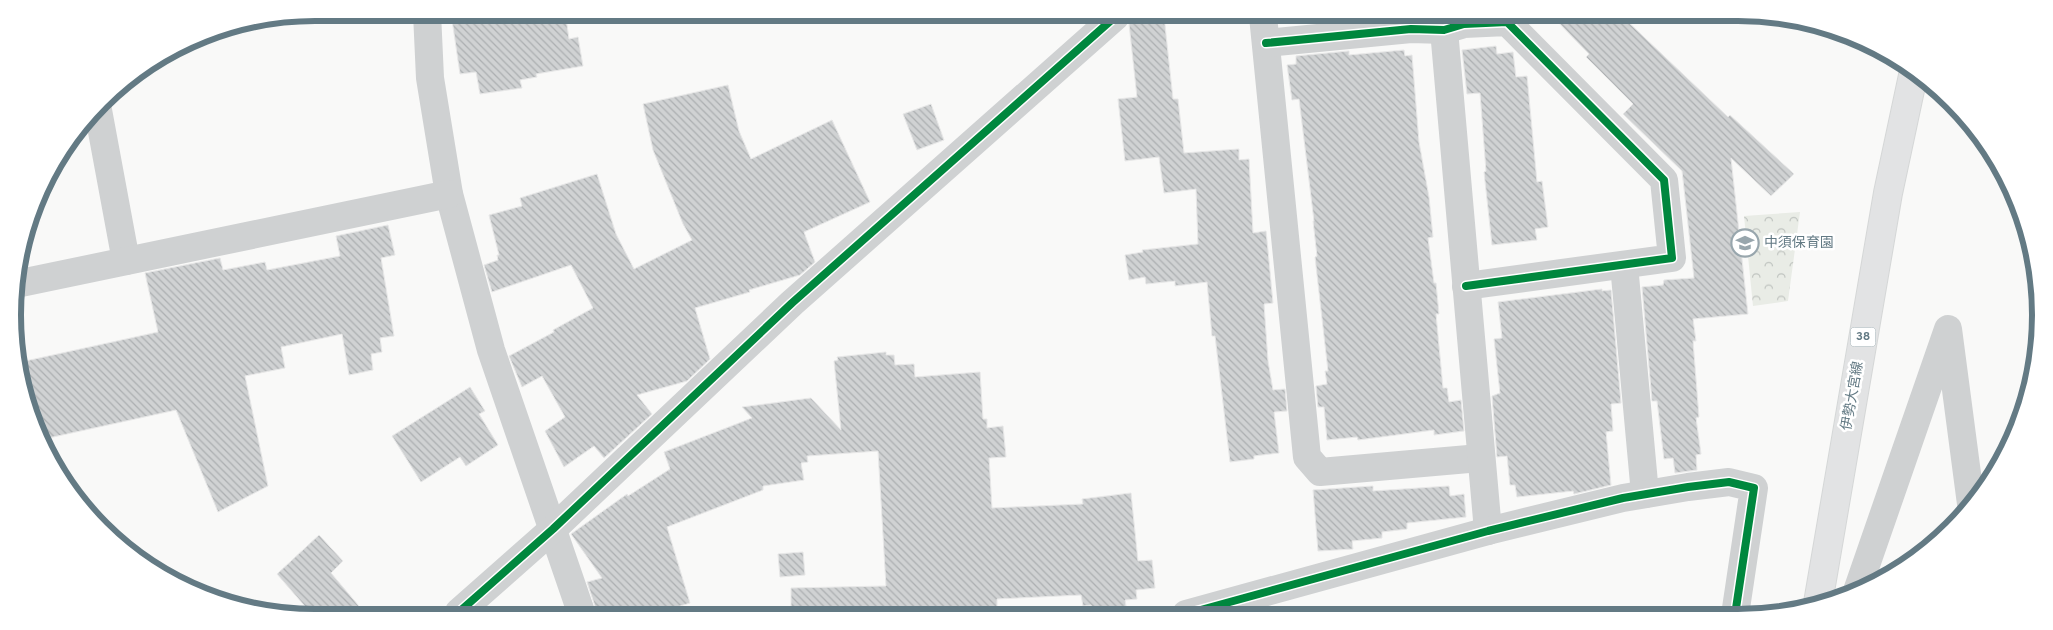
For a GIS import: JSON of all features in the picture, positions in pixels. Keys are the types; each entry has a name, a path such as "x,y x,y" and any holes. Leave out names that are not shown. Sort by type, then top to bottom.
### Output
{"main road":[{"name":"伊勢大宮線","path":"1819,597 1888,193 1913,79"}],"street":[{"path":"427,21 430,78 449,194 491,350 580,609"},
{"path":"462,609 553,529 792,303 1110,21"},
{"path":"1264,21 1307,457 1320,472 1480,458"},
{"path":"1266,43 1411,29 1444,30 1464,24 1506,22 1664,180 1672,258 1466,286"},
{"path":"1444,30 1480,458 1488,532"},
{"path":"99,116 126,261"},
{"path":"23,282 449,194"},
{"path":"1624,265 1645,494"},
{"path":"1861,581 1948,329 1970,495"},
{"path":"1204,609 1488,532 1623,498 1729,482 1754,488 1735,609"}],"green space":[{"path":"1800,212 1788,301 1753,306 1744,216"}],"building":[{"path":"452,21 566,21 569,39 578,37 583,66 536,74 537,77 520,80 522,88 480,94 476,72 460,74"},
{"path":"1130,21 1165,21 1173,99 1178,99 1184,153 1239,149 1239,160 1249,159 1253,233 1266,231 1273,303 1264,304 1268,361 1273,390 1285,389 1287,411 1274,412 1279,453 1254,456 1254,459 1230,462 1215,336 1212,336 1207,282 1175,286 1175,281 1146,284 1145,277 1129,280 1125,255 1143,252 1142,250 1198,244 1196,189 1164,193 1159,157 1125,161 1118,99 1137,97"},
{"path":"1557,21 1627,21 1728,117 1730,115 1794,174 1771,196 1731,158 1748,314 1693,319 1696,341 1693,341 1699,417 1696,418 1701,454 1696,455 1697,470 1675,473 1673,458 1664,459 1657,401 1652,401 1642,287 1663,285 1664,280 1694,278 1682,171 1623,114 1633,104 1586,57 1589,54"},
{"path":"1496,46 1497,54 1513,52 1516,77 1527,76 1537,182 1542,181 1548,227 1535,229 1537,240 1492,245 1484,172 1486,171 1480,93 1467,94 1462,50"},
{"path":"1404,50 1405,56 1412,55 1419,142 1429,197 1433,237 1428,238 1434,283 1436,283 1439,314 1436,314 1443,388 1447,388 1449,402 1461,400 1464,431 1434,435 1434,430 1358,440 1357,437 1327,440 1324,407 1318,407 1316,386 1327,384 1325,371 1328,371 1315,257 1317,256 1314,221 1299,99 1292,100 1287,65 1296,64 1296,56 1349,51 1349,55"},
{"path":"728,85 739,131 751,159 832,120 870,202 804,232 815,262 800,275 695,308 710,359 687,381 637,395 652,414 604,458 594,446 564,467 545,431 565,417 542,376 522,387 509,356 593,308 571,265 492,292 484,265 498,260 497,255 499,255 489,215 522,206 520,198 597,174 616,234 634,269 692,240 683,224 653,150 643,104"},
{"path":"931,104 944,140 917,150 903,114"},
{"path":"388,225 395,255 381,258 394,336 380,338 382,352 371,354 373,370 349,375 342,334 281,347 285,368 245,376 268,486 218,512 176,410 49,438 31,391 25,361 158,332 145,273 220,258 223,270 265,262 267,270 340,256 336,236"},
{"path":"1602,289 1602,291 1611,290 1621,403 1611,404 1613,431 1606,432 1611,485 1574,494 1573,491 1517,497 1515,485 1510,485 1507,456 1497,457 1492,396 1500,393 1494,339 1502,338 1498,302"},
{"path":"886,352 886,355 894,355 895,365 914,364 915,377 980,372 983,419 987,419 987,428 1003,426 1006,457 989,458 992,508 1083,504 1082,499 1131,493 1138,561 1152,560 1155,588 1136,590 1137,599 1125,600 1126,606 1100,609 1092,609 1091,605 1083,606 1081,595 997,599 997,609 791,609 791,588 886,586 878,451 807,456 808,462 801,463 804,480 763,486 763,490 667,527 690,603 670,609 596,609 587,582 602,578 571,534 627,494 628,496 670,469 664,452 752,418 742,407 811,398 841,430 834,361 838,360 837,357"},
{"path":"470,387 485,411 479,414 498,445 466,466 460,457 421,482 392,436"},
{"path":"1373,486 1373,491 1449,486 1450,496 1464,494 1466,517 1407,523 1407,529 1382,532 1382,538 1352,541 1353,549 1318,551 1313,490"},
{"path":"319,535 343,561 331,573 361,609 307,609 277,574"},
{"path":"803,552 805,575 780,577 778,554"}],"cycle path":[{"path":"462,609 553,529 792,303 1110,21"},
{"path":"1266,43 1411,29 1444,30 1464,24 1507,22 1664,180 1672,258 1466,286"},
{"path":"1204,609 1488,531 1623,498 1729,482 1754,488 1736,609"}],"place":[{"name":"中須保育園","path":"1745,243"}]}
